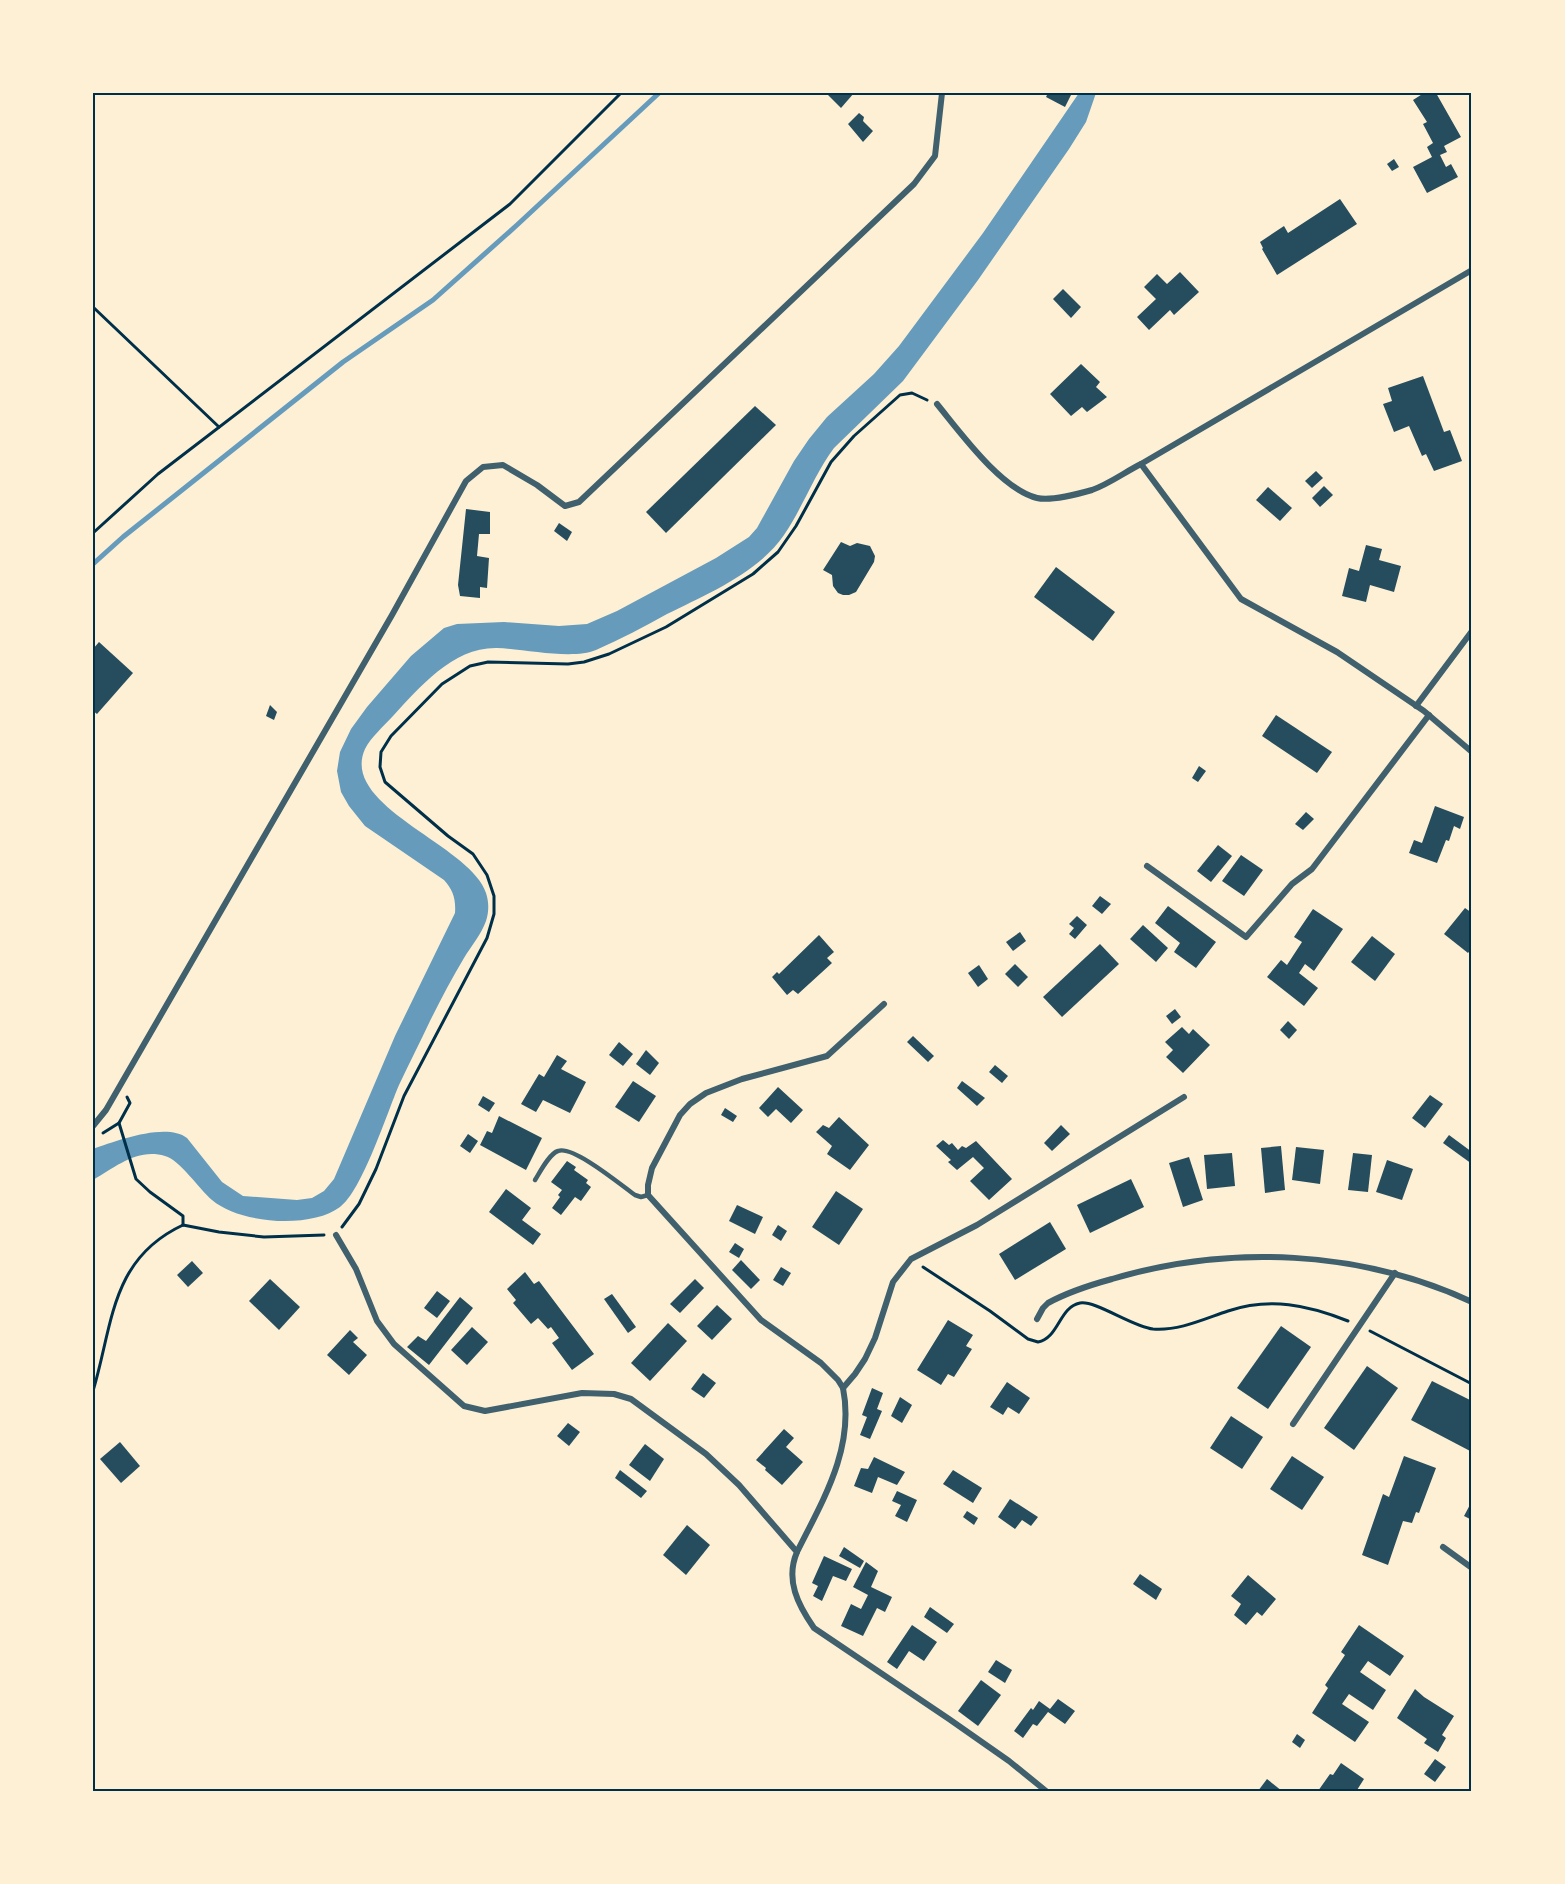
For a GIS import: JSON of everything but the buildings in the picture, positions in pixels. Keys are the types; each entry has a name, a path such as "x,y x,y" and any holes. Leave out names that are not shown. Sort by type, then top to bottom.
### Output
{"street":[{"path":"93,1126 106,1110 392,615 466,481 483,467 503,465 537,485 565,506 579,502 914,184 935,156 942,93"},
{"path":"937,404 980,456 1016,490 1039,498 1093,489 1141,464 1472,271"},
{"path":"1141,464 1241,599 1337,652 1429,715 1472,752"},
{"path":"1416,706 1472,631"},
{"path":"1147,866 1246,937 1292,884 1312,870 1429,715"},
{"path":"884,1004 827,1056 742,1079 706,1093 690,1104 680,1115 652,1168 648,1195 760,1320 821,1363 843,1388 845,1401 842,1445 836,1472 792,1564 793,1584 802,1609 814,1628 1009,1761 1046,1791"},
{"path":"843,1388 865,1359 875,1338 893,1282 916,1254 977,1225 1185,1097"},
{"path":"336,1235 356,1269 377,1321 388,1336 464,1406 485,1411 582,1393 614,1394 631,1399 706,1454 739,1485 797,1552"},
{"path":"1037,1319 1042,1308 1048,1303 1080,1289 1126,1274 1196,1261 1238,1257 1283,1257 1352,1264 1431,1284 1472,1302"},
{"path":"1293,1424 1395,1274"},
{"path":"1443,1547 1472,1568"}],"lane":[{"path":"535,1180 554,1153 563,1150 576,1154 635,1195 641,1197 648,1195"}],"path":[{"path":"93,533 158,474 510,204 621,93"},
{"path":"93,307 219,427"},
{"path":"93,1391 111,1316 124,1283 141,1254 164,1234 183,1225 264,1237 336,1235 359,1204 376,1169 404,1096 487,938 494,914 494,896 487,875 473,854 448,836 385,782 380,767 381,752 391,736 442,684 470,666 488,663 547,665 584,662 609,654 675,622 753,574 778,552 796,526 831,462 854,436 900,394 912,393 937,404"},
{"path":"121,1084 130,1103 119,1123 136,1179 183,1216 183,1225"},
{"path":"911,1259 1028,1339 1038,1342 1047,1338 1067,1310 1079,1303 1153,1329 1186,1325 1238,1308 1263,1304 1301,1305 1350,1321"},
{"path":"1368,1330 1472,1384"}],"water":[{"path":"1079,93 1096,93 1086,122 1069,149 978,280 903,381 834,448 784,535 760,561 715,590 596,650 586,653 561,654 497,648 481,649 466,654 452,661 426,681 365,749 362,770 371,789 388,807 457,858 475,875 486,893 488,911 481,931 455,973 399,1085 357,1185 340,1207 312,1219 276,1221 257,1219 224,1208 212,1200 177,1163 165,1156 155,1154 127,1160 93,1180 93,1149 141,1134 167,1132 187,1138 222,1182 243,1196 297,1200 312,1198 324,1191 334,1179 395,1036 455,913 453,895 444,880 365,826 341,792 337,771 340,752 351,729 411,656 444,628 457,624 504,622 559,626 587,624 617,611 716,558 749,537 757,528 794,461 809,439 827,417 874,374 899,346 983,233"}],"waterway":[{"path":"93,564 123,537 343,362 433,300 659,93"}]}
